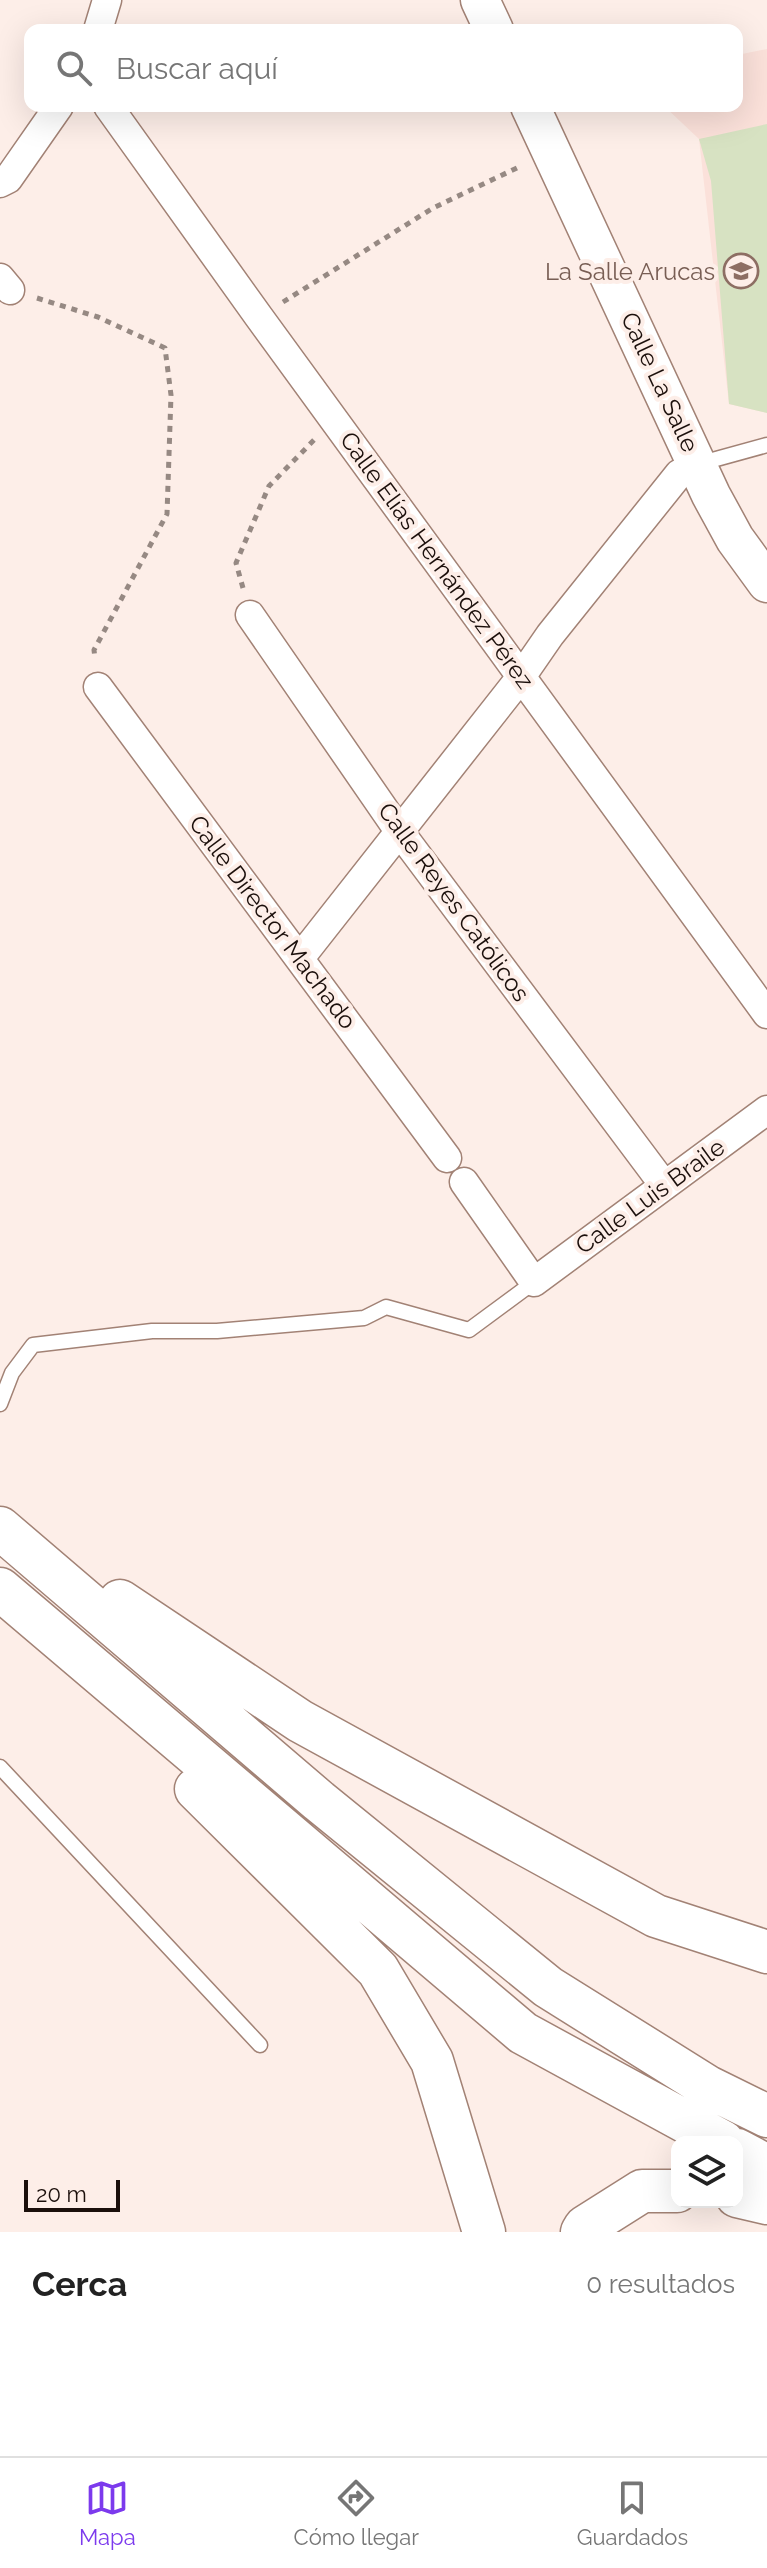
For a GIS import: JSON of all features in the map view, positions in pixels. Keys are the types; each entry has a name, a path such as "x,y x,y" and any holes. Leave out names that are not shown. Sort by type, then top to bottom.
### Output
{"main road":[{"path":"0,1521 300,1721 656,1916 767,1952"},
{"path":"0,1528 319,1801 548,1987 708,2087 767,2116"},
{"path":"0,1589 523,2033 712,2136"},
{"path":"47,1631 230,1825 378,1970 432,2061 484,2232"},
{"path":"743,2153 767,2166"},
{"path":"582,2232 585,2227 642,2191 671,2191"},
{"path":"743,2197 767,2203"}],"street":[{"path":"100,24 107,0"},
{"path":"480,0 491,24"},
{"path":"0,183 8,179 55,112"},
{"name":"Calle Elías Hernández Pérez","path":"112,112 767,1014"},
{"name":"Calle La Salle","path":"533,112 698,464"},
{"path":"300,958 679,474 698,464 735,539 767,583"},
{"name":"Calle Reyes Católicos","path":"250,615 399,831 664,1185"},
{"name":"Calle Director Machado","path":"98,687 447,1158"},
{"name":"Calle Luis Braile","path":"534,1282 767,1110"},
{"path":"464,1182 534,1282"}],"lane":[{"name":"Calle La Salle","path":"698,464 767,445"},
{"path":"0,1404 12,1373 33,1345 152,1331 217,1331 364,1318 386,1307 469,1330 534,1282"},
{"path":"0,1767 260,2045"}],"path":[{"path":"259,317 433,208 552,151"},
{"path":"5,284 98,317 165,348 171,395 167,514 94,650 98,687"},
{"path":"250,615 236,563 269,486 335,419"}],"shaded area":[{"name":"La Salle Arucas","path":"767,49 767,413 729,404 699,139 670,112 743,112 743,54"}],"green space":[{"name":"La Salle Arucas","path":"767,124 767,413 729,404 711,181 699,139"}],"place":[{"name":"La Salle Arucas","path":"741,271"}]}
